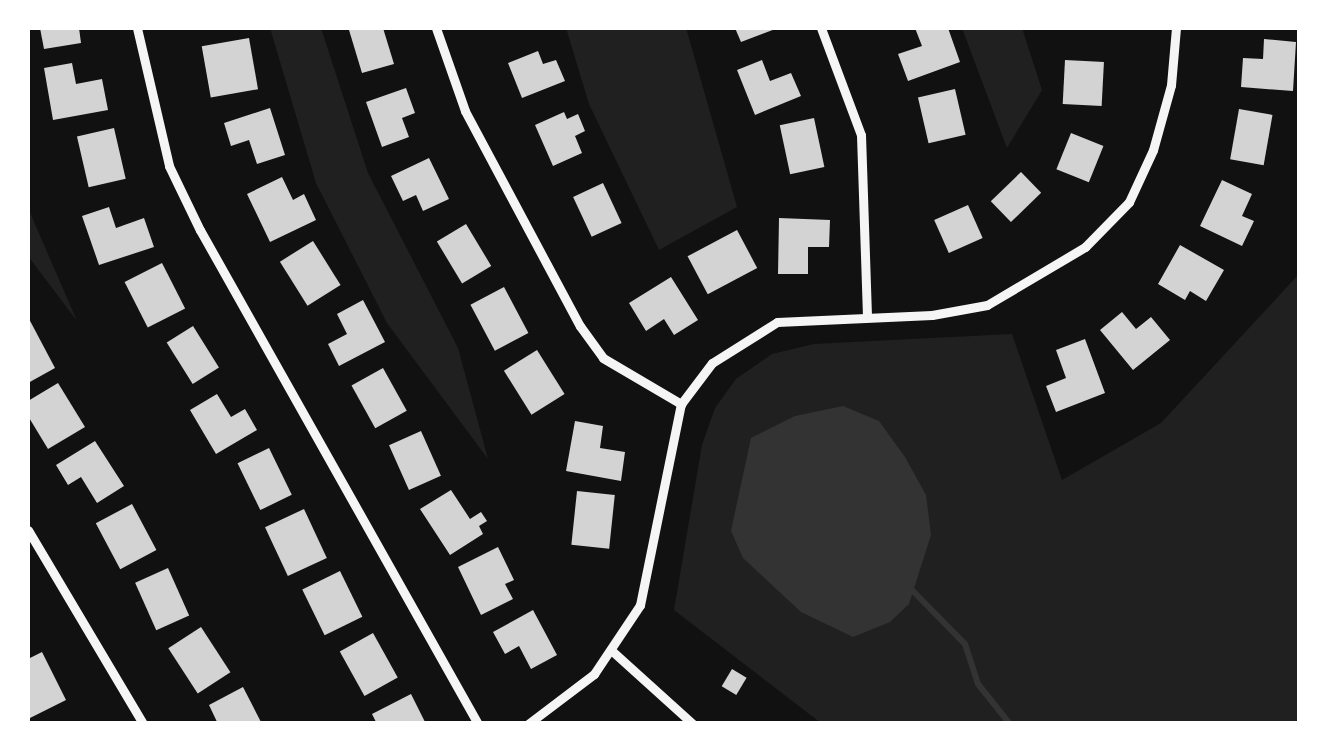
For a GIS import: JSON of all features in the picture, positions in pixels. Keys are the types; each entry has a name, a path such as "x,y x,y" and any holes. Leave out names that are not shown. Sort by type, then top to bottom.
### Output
{"street":[{"path":"137,28 169,166 200,230 478,724"},
{"path":"436,28 465,111 580,326 603,358 680,404"},
{"path":"821,28 860,135 868,314"},
{"path":"528,724 567,701 611,650 640,605 680,404 712,362 777,322 868,314 932,314 987,305 1085,248 1129,202 1153,150 1171,85 1176,28"},
{"path":"28,530 143,724"},
{"path":"611,650 694,724"}],"shaded area":[{"path":"270,28 321,28 368,173 458,348 488,459 387,323 316,183"},
{"path":"566,28 686,28 737,207 659,250 589,104"},
{"path":"962,28 1022,28 1042,90 1007,148"},
{"path":"28,208 77,321 28,256"},
{"path":"1299,274 1299,723 821,723 674,610 702,445 715,408 736,379 772,354 814,344 1012,334 1062,480 1161,423"},
{"path":"843,406 879,421 905,457 926,495 931,535 909,604 890,622 853,637 801,612 743,558 731,531 751,438 795,416"}],"building":[{"path":"40,28 79,28 81,43 44,49"},
{"path":"383,28 394,64 362,73 349,30"},
{"path":"735,28 778,28 741,42"},
{"path":"915,28 948,28 960,62 908,81 898,54 922,46"},
{"path":"249,38 258,89 211,98 202,46"},
{"path":"1264,39 1296,42 1293,91 1241,87 1243,58 1263,59"},
{"path":"538,51 543,64 556,60 565,81 522,98 508,63"},
{"path":"762,60 770,81 791,73 801,96 755,115 737,70"},
{"path":"1065,60 1104,62 1102,106 1063,104"},
{"path":"72,63 76,84 102,79 108,110 53,120 44,68"},
{"path":"406,88 415,113 402,118 409,137 382,147 366,102"},
{"path":"955,89 966,135 929,143 918,98"},
{"path":"270,108 285,155 257,164 249,140 231,146 224,123"},
{"path":"1239,109 1272,115 1264,165 1230,159"},
{"path":"564,112 567,119 578,114 585,131 575,136 582,153 553,166 535,125"},
{"path":"814,118 824,167 790,174 780,125"},
{"path":"114,128 126,179 89,187 77,137"},
{"path":"1071,133 1103,146 1089,182 1056,169"},
{"path":"429,158 449,199 423,211 416,195 403,201 391,176"},
{"path":"1021,172 1041,193 1011,222 991,201"},
{"path":"282,177 293,200 304,194 316,220 270,242 247,194"},
{"path":"1222,180 1252,194 1242,216 1254,221 1242,246 1200,226"},
{"path":"603,183 622,223 592,237 573,197"},
{"path":"968,205 983,238 949,253 934,220"},
{"path":"109,207 116,228 144,218 154,247 99,265 82,216"},
{"path":"779,218 830,220 829,247 808,247 808,274 778,274"},
{"path":"466,224 491,266 462,284 437,242"},
{"path":"737,230 757,268 708,294 688,256"},
{"path":"313,241 341,285 307,306 280,262"},
{"path":"1180,245 1224,270 1206,301 1190,291 1185,300 1158,284"},
{"path":"162,263 185,308 148,328 125,282"},
{"path":"671,277 698,320 674,335 664,319 646,331 629,303"},
{"path":"504,287 528,333 495,351 470,305"},
{"path":"363,300 385,342 339,366 328,344 347,334 337,314"},
{"path":"1122,312 1136,329 1151,317 1170,340 1133,370 1100,330"},
{"path":"28,317 55,368 28,383"},
{"path":"193,326 219,368 193,384 167,342"},
{"path":"1085,339 1105,393 1056,412 1046,386 1066,378 1056,350"},
{"path":"537,350 565,394 531,415 504,371"},
{"path":"383,368 407,411 375,428 352,385"},
{"path":"58,383 85,427 48,449 28,416 28,401"},
{"path":"217,394 231,417 245,409 257,430 216,454 190,410"},
{"path":"575,421 603,426 600,448 625,452 621,481 566,471"},
{"path":"421,431 441,476 409,490 389,445"},
{"path":"95,441 124,486 97,503 81,477 68,485 56,465"},
{"path":"269,448 292,495 260,510 238,463"},
{"path":"451,490 470,519 481,512 487,521 479,526 483,534 450,555 420,509"},
{"path":"577,491 615,495 609,549 571,545"},
{"path":"132,504 156,550 120,569 96,523"},
{"path":"304,509 327,558 288,576 265,527"},
{"path":"498,547 514,580 505,584 513,599 481,615 458,567"},
{"path":"168,568 189,616 156,630 135,583"},
{"path":"340,571 362,617 325,635 302,589"},
{"path":"533,610 557,655 531,669 519,646 505,654 493,632"},
{"path":"201,627 230,672 198,694 168,648"},
{"path":"373,633 398,678 364,696 340,651"},
{"path":"42,652 66,700 28,719 28,659"},
{"path":"732,669 747,678 736,695 722,686"},
{"path":"243,687 262,724 218,724 209,705"},
{"path":"411,694 426,724 377,724 372,714"}],"waterway":[{"path":"909,587 965,644 978,684 1010,724"}]}
